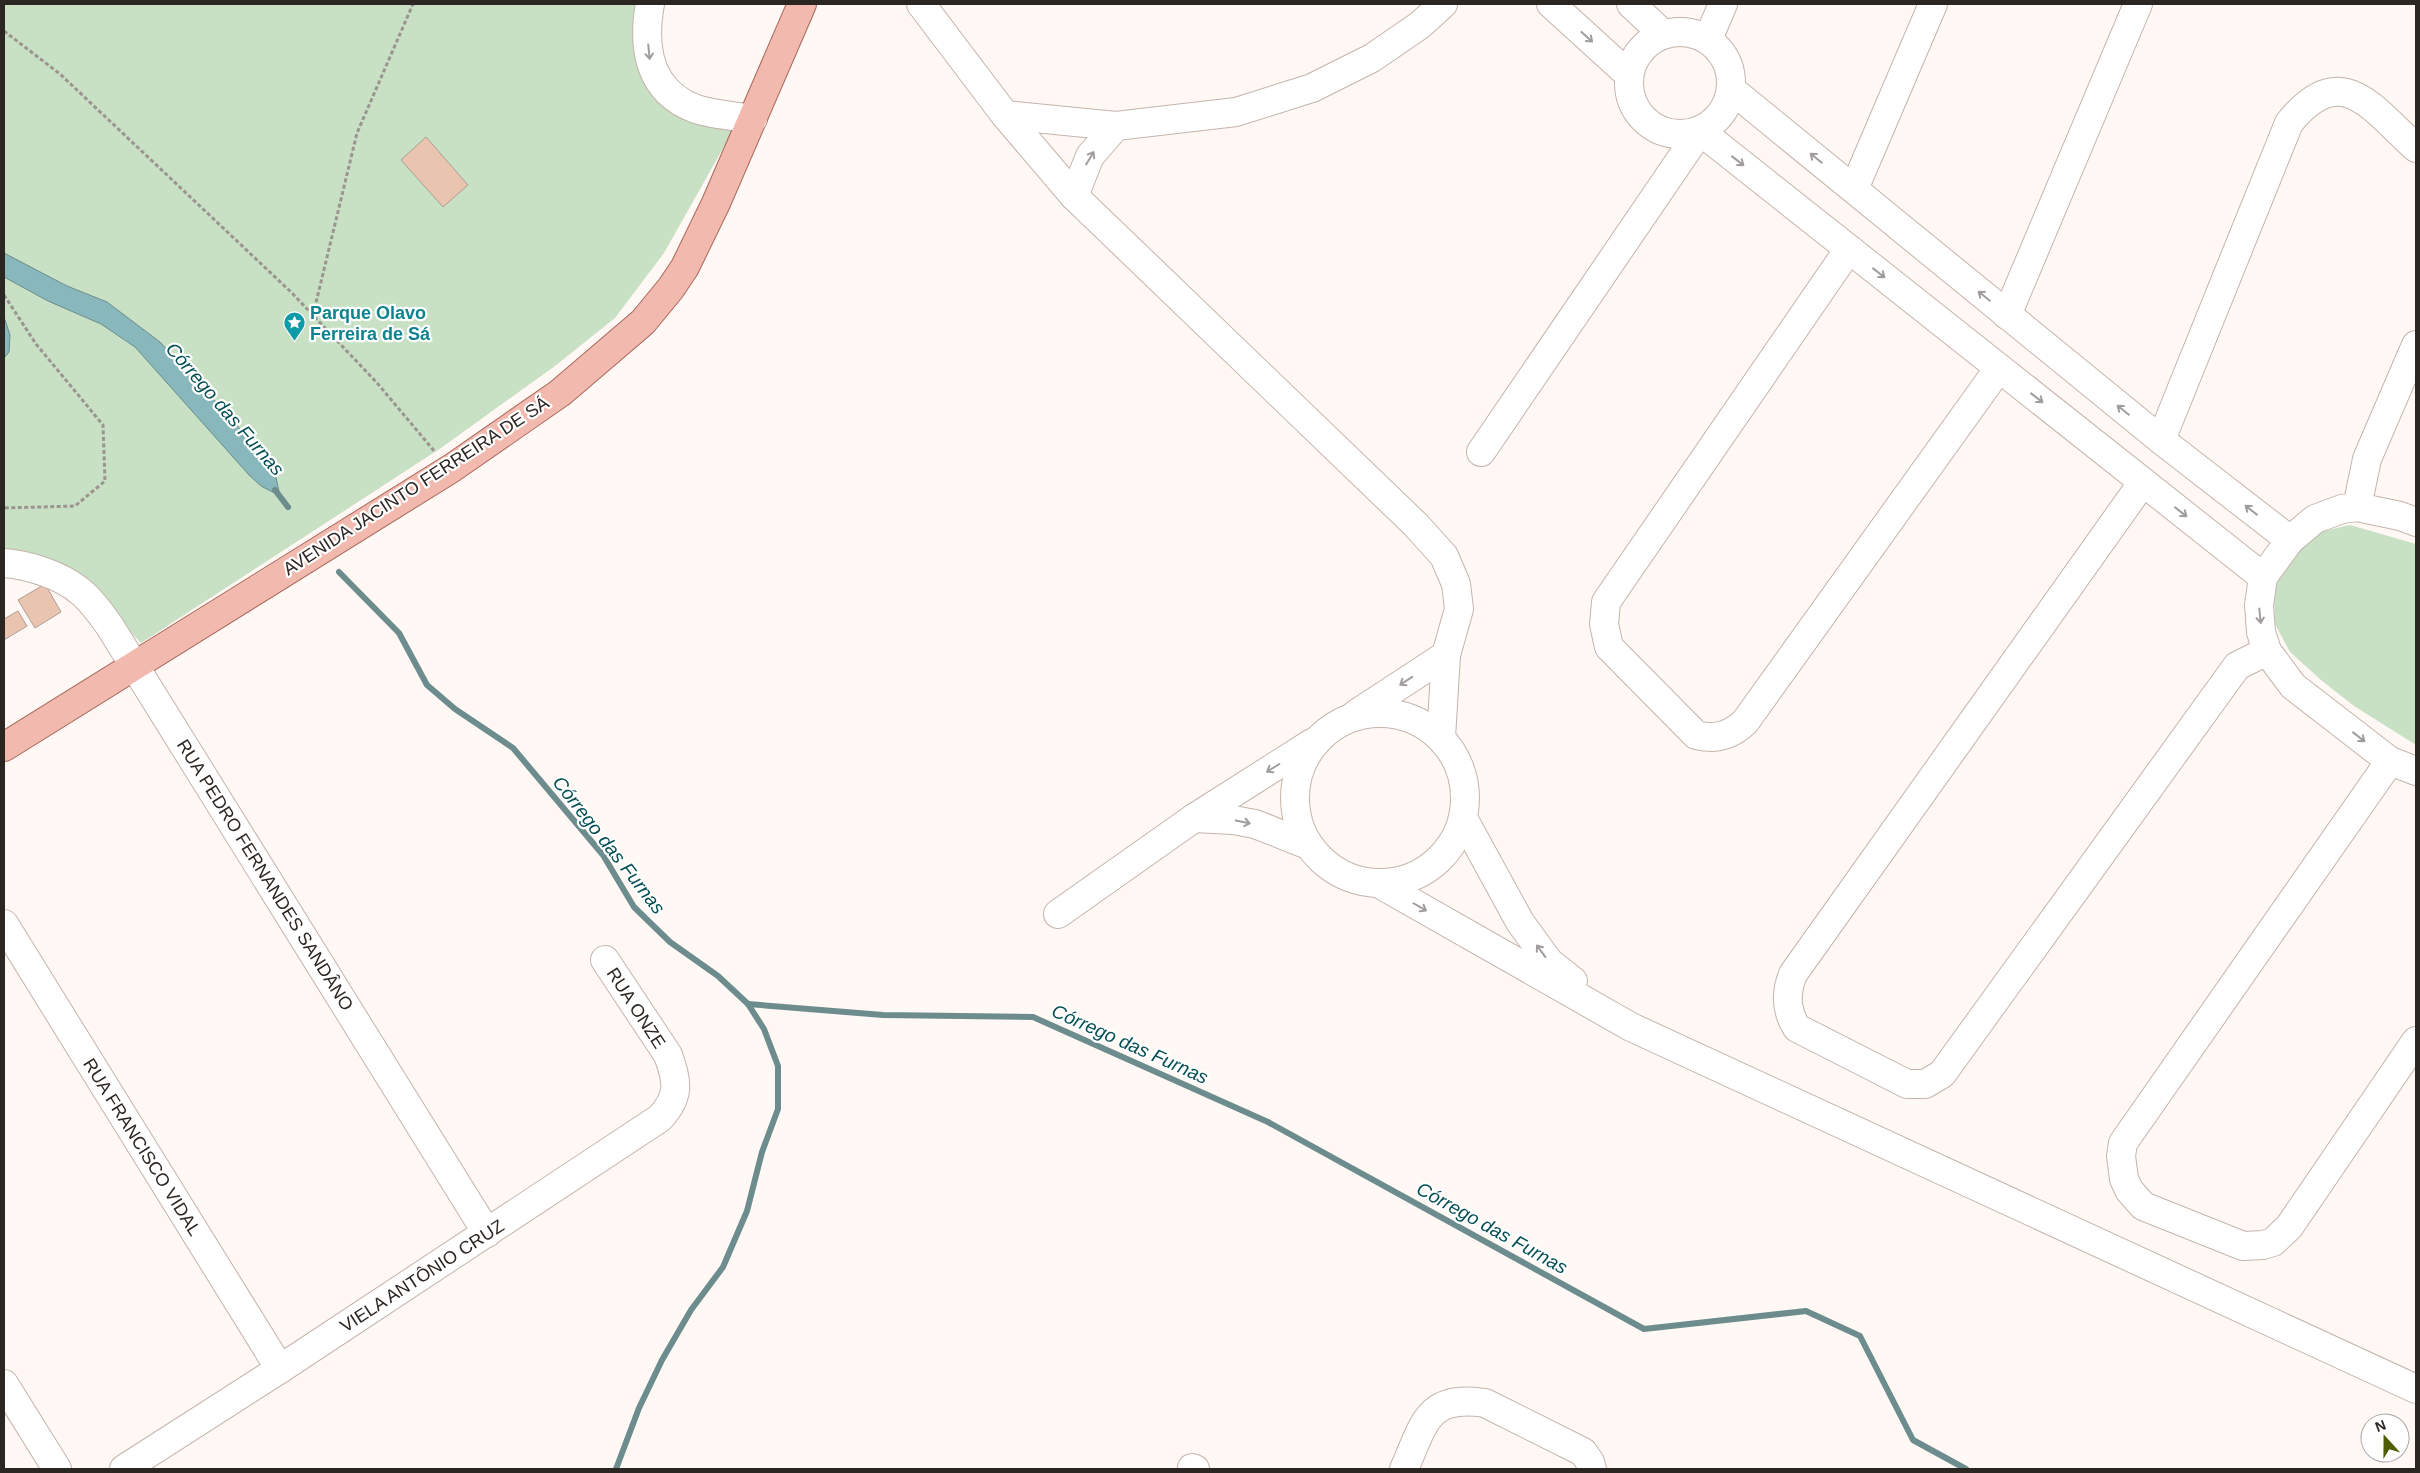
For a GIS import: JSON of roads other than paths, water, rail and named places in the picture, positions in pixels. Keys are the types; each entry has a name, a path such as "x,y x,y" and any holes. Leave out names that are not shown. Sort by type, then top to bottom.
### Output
{"main road":[{"name":"AVENIDA JACINTO FERREIRA DE SÁ","path":"4,747 452,468 560,393 643,322 671,288 685,267 716,203 802,4"}],"street":[{"path":"650,4 647,34 650,61 653,72 669,92 680,101 697,109 753,119"},
{"path":"921,4 1005,115 1074,196 1416,525 1444,556 1456,584 1459,609 1446,654 1441,738"},
{"path":"1005,115 1116,126 1236,112 1312,88 1372,58 1420,24 1443,4"},
{"path":"1551,4 1629,75"},
{"path":"1631,4 1663,34"},
{"path":"1708,39 1723,4"},
{"path":"1854,189 1933,4"},
{"path":"2007,314 2138,4"},
{"path":"1481,452 1700,130 1721,115 1728,103 1732,90 1732,76 1728,61 1720,48 1708,39 1694,33 1678,31 1663,34 1650,40 1640,50 1633,62 1629,75 1629,90 1634,105 1642,118 1654,128 1669,133 1685,134 1700,130"},
{"path":"1732,90 2160,440 2290,540"},
{"path":"2160,440 2289,123 2303,106 2322,95 2343,90 2362,99 2416,148"},
{"path":"1074,196 1090,156 1116,126"},
{"path":"1700,130 2263,577"},
{"path":"1849,249 1606,602 1604,624 1609,647 1696,735 1706,738 1726,736 1745,722 1999,368"},
{"path":"2357,507 2367,459 2416,345"},
{"path":"2143,482 1793,974 1787,992 1787,1002 1792,1020 1797,1028 1907,1084 1925,1084 1942,1074 2238,666 2267,651"},
{"path":"2416,522 2400,516 2357,507 2342,509 2315,519 2290,540 2263,577 2259,605 2261,632 2267,651 2293,686 2390,761 2416,771"},
{"name":"RUA PEDRO FERNANDES SANDÂNO","path":"4,563 24,566 53,576 80,591 110,625 487,1233"},
{"path":"1058,914 1194,818 1314,742 1446,654"},
{"path":"1314,742 1300,766 1294,792 1296,820 1308,845 1326,865 1350,878 1378,883 1406,879 1432,865 1451,844 1463,818 1465,789 1458,761 1441,738 1418,721 1391,712 1350,717"},
{"path":"2390,761 2123,1143 2121,1168 2129,1190 2143,1206 2234,1243 2253,1247 2273,1242 2289,1227 2416,1041"},
{"path":"1194,818 1233,820 1255,824 1308,845"},
{"path":"1463,818 1520,922 1550,962 1631,1027"},
{"path":"1378,883 1631,1027 2416,1389"},
{"name":"RUA FRANCISCO VIDAL","path":"4,924 280,1369"},
{"name":"RUA ONZE","path":"605,960 668,1055"},
{"name":"VIELA ANTÔNIO CRUZ","path":"124,1469 280,1369 660,1118 669,1108 677,1090 674,1072 668,1055"},
{"path":"4,1384 57,1469"},
{"path":"1404,1469 1427,1418 1438,1408 1453,1401 1469,1401 1485,1403 1583,1452 1590,1462 1592,1469"}],"water":[{"path":"4,253 67,286 107,302 160,342 232,419 275,473 280,496 261,486 249,475 135,347 101,324 48,301 4,277"},
{"path":"4,317 10,335 9,352 4,358"}],"waterway":[{"name":"Córrego das Furnas","path":"275,490 288,507"},
{"name":"Córrego das Furnas","path":"339,572 399,633 427,685 455,709 513,748 603,855 634,907 670,942 718,976 748,1004 764,1029 778,1066 778,1109 762,1152 747,1211 723,1267 691,1310 662,1360 639,1408 616,1469"},
{"name":"Córrego das Furnas","path":"748,1004 883,1015 1033,1017 1268,1122 1644,1329 1806,1311 1860,1336 1913,1440 1966,1469"}],"place":[{"name":"Parque Olavo Ferreira de Sá","path":"294,342"}]}
